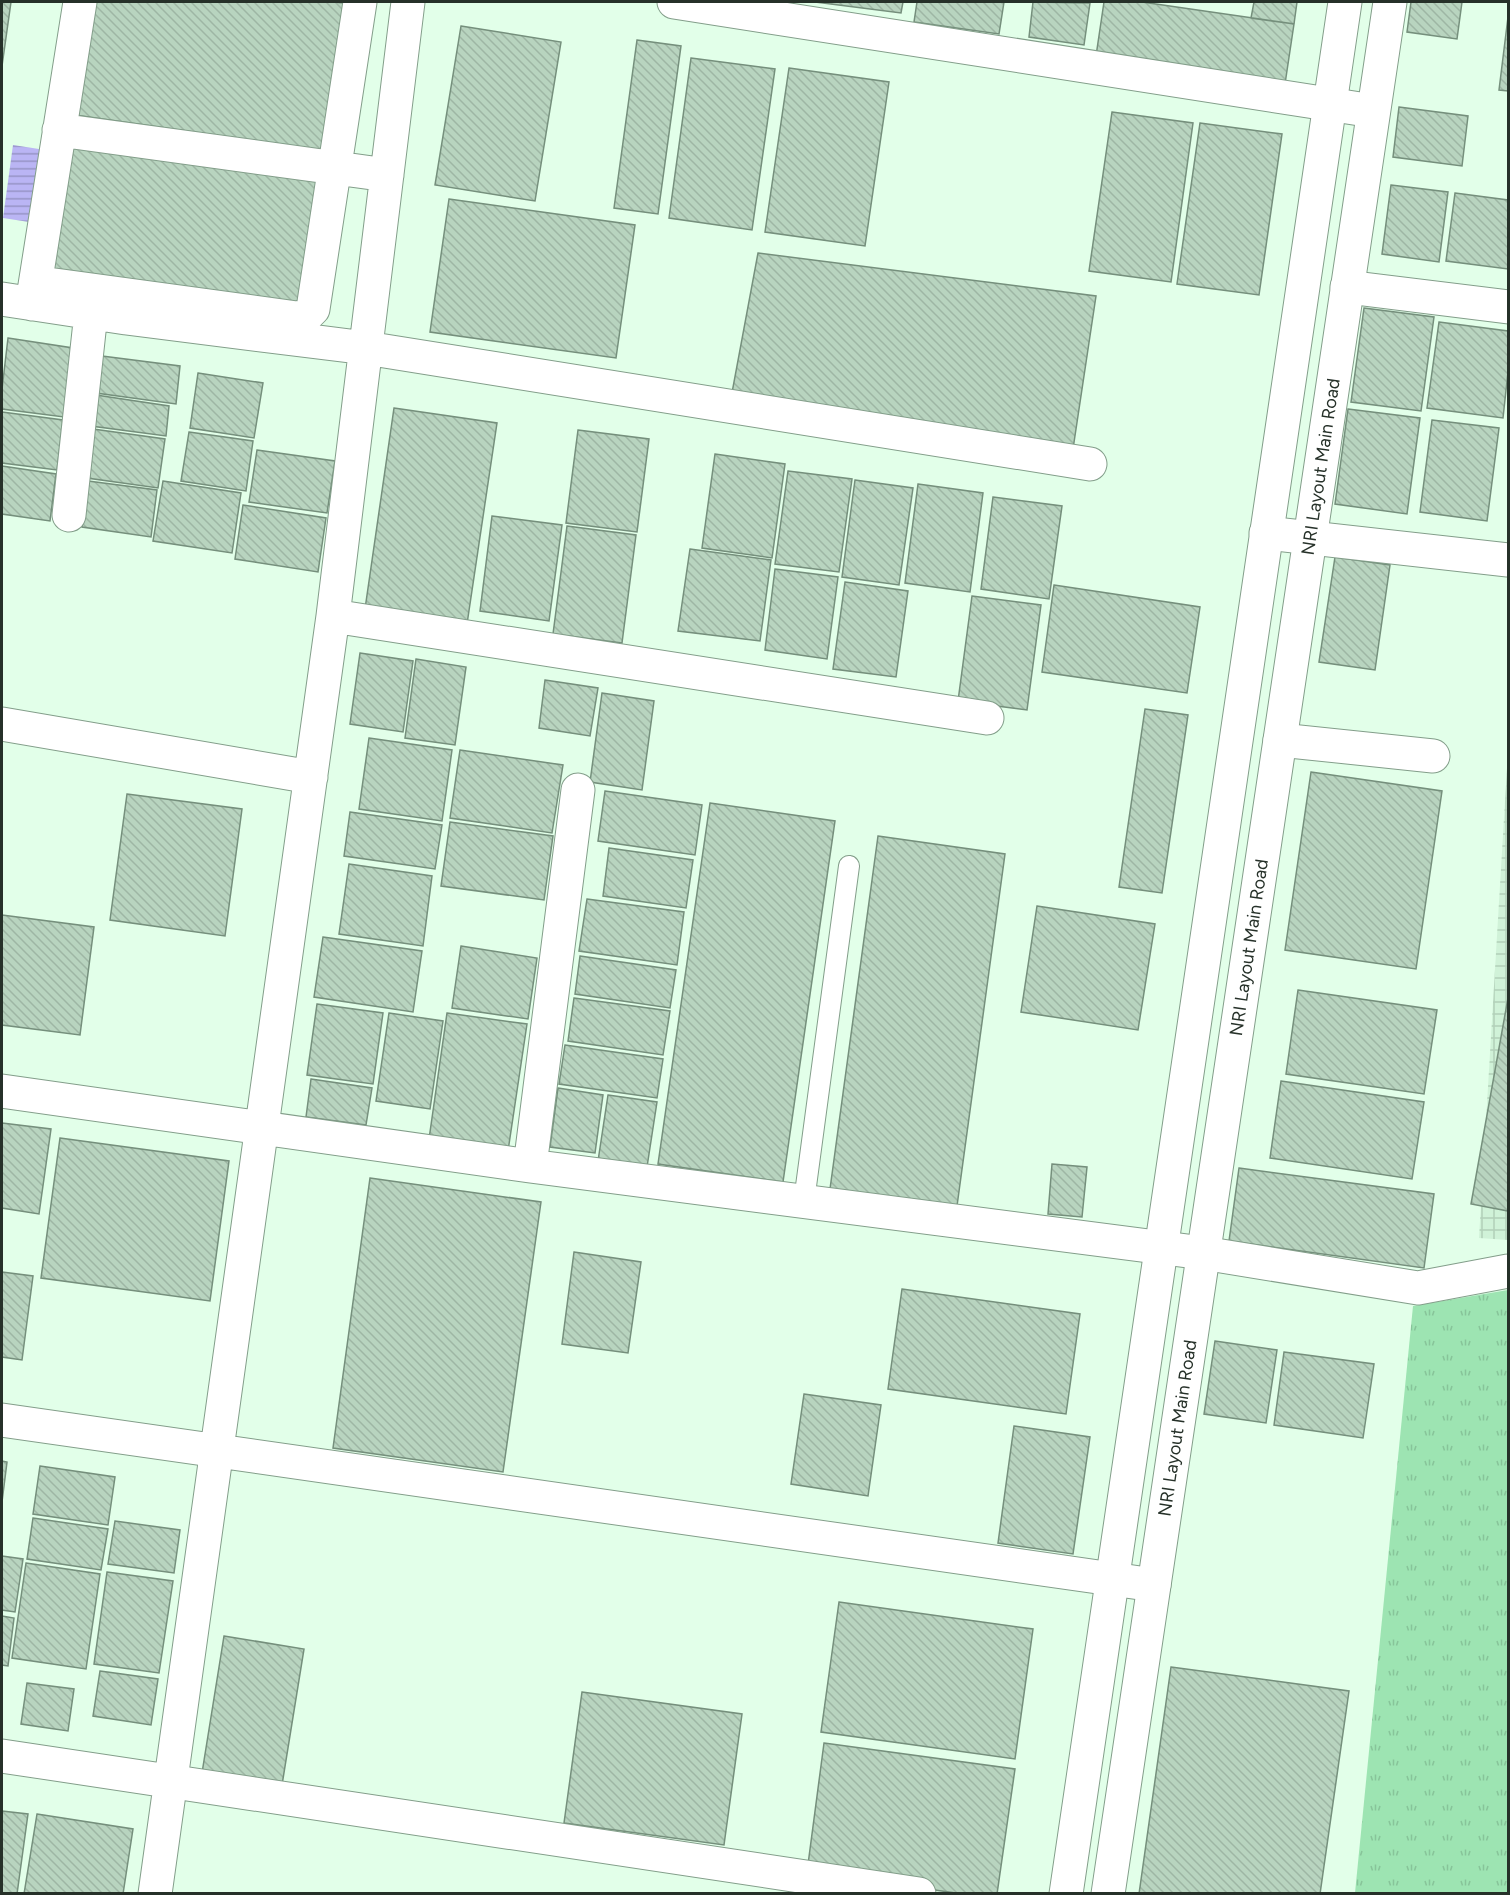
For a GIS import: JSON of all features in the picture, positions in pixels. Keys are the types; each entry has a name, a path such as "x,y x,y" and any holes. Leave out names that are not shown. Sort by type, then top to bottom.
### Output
{"street":[{"path":"23,295 59,130 80,2"},
{"path":"248,322 297,318 306,316 313,309 360,2"},
{"path":"155,1893 333,616 408,2"},
{"path":"674,2 757,7 1373,111"},
{"path":"1066,1893 1345,2"},
{"name":"NRI Layout Main Road","path":"1108,1893 1390,2"},
{"path":"59,130 387,175"},
{"path":"1347,287 1509,307"},
{"path":"23,295 248,322 366,348 1090,464"},
{"path":"23,295 91,313 127,307"},
{"path":"69,515 91,313"},
{"path":"1266,533 1509,560"},
{"path":"333,616 987,718"},
{"path":"2,724 310,777"},
{"path":"1280,740 1433,756"},
{"path":"530,1166 578,790"},
{"path":"2,1091 530,1166 1203,1253 1418,1288 1509,1271"},
{"path":"2,1419 1154,1585"},
{"path":"2,1756 919,1893"}],"lane":[{"path":"804,1201 849,866"}],"shaded area":[{"path":"13,145 52,151 42,224 3,218"},
{"path":"1508,751 1508,1240 1479,1238"}],"green space":[{"path":"1508,1290 1508,1893 1355,1893 1413,1306"}],"building":[{"path":"2,2 11,2 2,66"},
{"path":"91,2 334,2 353,4 332,152 75,115"},
{"path":"815,2 903,2 901,13"},
{"path":"917,2 1004,2 999,34 914,22"},
{"path":"1033,2 1090,3 1084,45 1029,37"},
{"path":"1104,2 1142,2 1294,24 1285,84 1096,56"},
{"path":"1254,2 1297,2 1294,24 1251,18"},
{"path":"1411,2 1462,2 1457,39 1407,32"},
{"path":"1508,17 1508,91 1499,90"},
{"path":"461,26 561,42 535,201 435,185"},
{"path":"637,40 681,46 658,214 614,208"},
{"path":"691,58 775,69 752,230 669,218"},
{"path":"789,68 889,82 865,246 765,232"},
{"path":"1399,107 1468,116 1462,166 1393,157"},
{"path":"1112,112 1193,123 1171,282 1089,271"},
{"path":"1200,123 1282,134 1259,295 1177,284"},
{"path":"67,140 323,176 304,310 48,273"},
{"path":"1391,185 1448,192 1439,262 1382,254"},
{"path":"1455,193 1508,200 1508,269 1446,261"},
{"path":"449,199 635,225 616,358 430,332"},
{"path":"758,253 1096,296 1073,449 731,398"},
{"path":"1364,308 1434,317 1421,411 1351,402"},
{"path":"1439,322 1508,331 1508,372 1503,418 1427,408"},
{"path":"8,338 73,348 64,417 2,409"},
{"path":"102,356 180,366 176,404 96,393"},
{"path":"198,373 263,383 254,438 190,428"},
{"path":"96,395 169,406 166,436 91,426"},
{"path":"394,408 497,423 467,624 365,609"},
{"path":"1348,409 1420,418 1407,514 1335,504"},
{"path":"2,412 63,420 57,470 2,463"},
{"path":"1432,420 1499,428 1487,521 1420,512"},
{"path":"93,429 165,439 158,488 87,478"},
{"path":"578,430 649,439 637,532 566,523"},
{"path":"189,432 253,441 246,491 181,481"},
{"path":"257,450 335,461 327,513 249,502"},
{"path":"715,454 785,464 772,558 702,548"},
{"path":"2,466 56,474 50,521 2,514"},
{"path":"788,471 852,479 839,572 775,564"},
{"path":"855,480 913,488 899,585 842,577"},
{"path":"88,481 157,490 151,537 82,527"},
{"path":"163,481 241,493 232,553 153,541"},
{"path":"918,484 983,493 970,592 905,583"},
{"path":"993,497 1062,506 1049,599 981,589"},
{"path":"243,505 326,518 318,572 235,559"},
{"path":"492,516 562,525 549,621 480,611"},
{"path":"567,526 636,535 622,643 553,634"},
{"path":"690,549 771,560 760,641 678,631"},
{"path":"1335,557 1390,565 1375,670 1319,662"},
{"path":"775,569 838,577 827,659 765,650"},
{"path":"845,582 908,591 896,677 833,669"},
{"path":"1054,585 1200,607 1187,693 1042,672"},
{"path":"972,596 1041,605 1027,710 958,701"},
{"path":"360,653 413,661 403,732 350,724"},
{"path":"416,659 466,667 455,745 405,738"},
{"path":"545,680 598,688 590,736 539,728"},
{"path":"602,693 654,701 642,790 590,782"},
{"path":"1145,709 1188,715 1162,893 1119,887"},
{"path":"369,738 452,750 442,821 359,809"},
{"path":"460,750 563,765 552,833 450,818"},
{"path":"1311,772 1442,791 1416,969 1285,950"},
{"path":"605,791 702,805 695,855 598,841"},
{"path":"127,794 242,809 225,936 110,920"},
{"path":"710,803 835,821 783,1182 658,1164"},
{"path":"350,812 442,825 435,869 344,856"},
{"path":"450,822 553,836 544,900 441,886"},
{"path":"878,836 1005,854 957,1206 830,1189"},
{"path":"609,848 693,860 686,908 603,896"},
{"path":"349,864 432,876 423,946 339,934"},
{"path":"587,899 684,912 677,965 579,951"},
{"path":"1037,906 1155,924 1138,1030 1021,1012"},
{"path":"2,915 94,927 80,1035 2,1025"},
{"path":"323,937 422,951 413,1012 314,997"},
{"path":"461,946 537,958 528,1019 452,1008"},
{"path":"580,956 676,970 670,1008 575,994"},
{"path":"1298,990 1437,1010 1424,1094 1286,1074"},
{"path":"574,998 670,1011 663,1055 568,1041"},
{"path":"1508,998 1508,1211 1471,1204"},
{"path":"317,1004 383,1013 373,1084 307,1075"},
{"path":"389,1013 443,1021 430,1109 376,1101"},
{"path":"447,1013 527,1024 508,1151 429,1139"},
{"path":"565,1045 663,1059 657,1098 559,1084"},
{"path":"311,1079 372,1088 366,1125 306,1117"},
{"path":"1281,1081 1424,1102 1412,1179 1270,1158"},
{"path":"558,1088 603,1095 595,1153 550,1147"},
{"path":"608,1095 657,1102 647,1167 598,1161"},
{"path":"2,1123 51,1129 39,1214 2,1208"},
{"path":"60,1138 229,1161 210,1301 41,1278"},
{"path":"1052,1164 1087,1167 1082,1217 1048,1214"},
{"path":"1239,1168 1434,1194 1424,1268 1229,1241"},
{"path":"370,1178 541,1202 503,1472 333,1448"},
{"path":"574,1252 641,1262 628,1353 562,1344"},
{"path":"2,1272 33,1276 22,1360 2,1357"},
{"path":"902,1289 1080,1314 1066,1414 888,1389"},
{"path":"1215,1341 1277,1350 1266,1423 1204,1414"},
{"path":"1284,1352 1374,1364 1363,1438 1274,1425"},
{"path":"804,1394 881,1405 868,1496 791,1484"},
{"path":"1014,1426 1090,1437 1073,1554 998,1543"},
{"path":"2,1461 7,1462 2,1502"},
{"path":"40,1466 115,1477 108,1525 33,1514"},
{"path":"33,1518 108,1529 101,1570 27,1559"},
{"path":"115,1521 180,1530 174,1573 108,1564"},
{"path":"2,1556 23,1559 15,1612 2,1610"},
{"path":"26,1563 100,1574 86,1669 12,1658"},
{"path":"107,1572 173,1581 159,1673 94,1664"},
{"path":"839,1602 1033,1629 1015,1759 821,1732"},
{"path":"2,1616 14,1618 8,1666 2,1665"},
{"path":"224,1636 304,1649 282,1785 202,1773"},
{"path":"1171,1667 1349,1691 1320,1894 1139,1894"},
{"path":"100,1671 158,1679 151,1725 93,1716"},
{"path":"27,1683 74,1689 68,1731 21,1724"},
{"path":"582,1692 742,1714 724,1845 564,1823"},
{"path":"824,1743 1015,1769 997,1894 963,1894 807,1872"},
{"path":"2,1811 28,1814 17,1894 2,1894"},
{"path":"37,1814 133,1829 123,1894 24,1894"}]}
